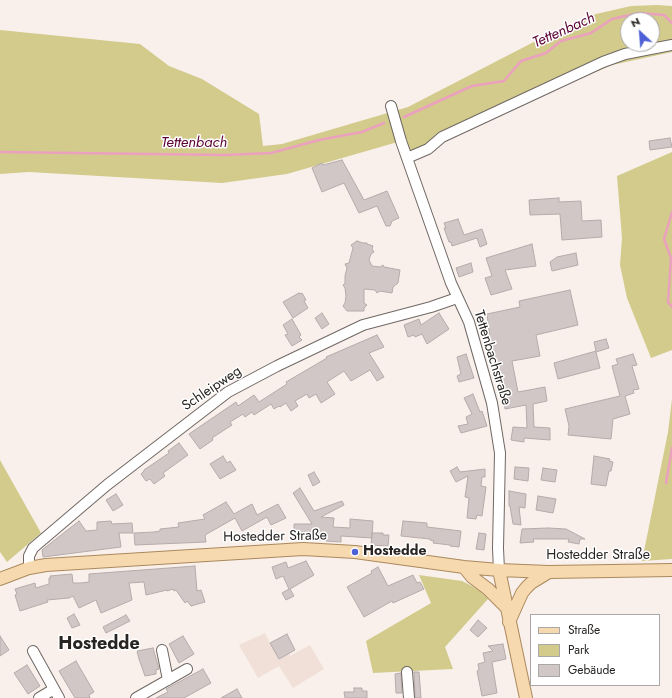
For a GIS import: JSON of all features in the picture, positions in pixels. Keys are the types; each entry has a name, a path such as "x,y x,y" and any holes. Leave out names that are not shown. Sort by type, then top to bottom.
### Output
{"main road":[{"name":"Hostedder Straße","path":"0,580 29,568 46,565 303,549 355,552 464,567 499,570 549,572 672,570"},
{"path":"464,567 472,577 488,589 506,608"},
{"path":"499,570 526,698"},
{"path":"509,622 522,593 526,588 549,572"}],"street":[{"path":"408,158 428,149 442,137 603,62 625,54 672,45"},
{"name":"Tettenbachstraße","path":"391,106 401,141 456,298 469,322 492,403 500,453 499,570"},
{"name":"Schleipweg","path":"29,568 29,556 33,548 106,486 228,392 277,366 363,325 431,307 456,298"},
{"path":"33,650 59,698"},
{"path":"162,650 168,680"},
{"path":"136,698 187,669"},
{"path":"407,672 409,698"},
{"path":"38,698 54,689"}],"shaded area":[{"path":"265,633 270,643 287,634 295,650 289,653 290,656 310,645 324,669 293,688 279,666 258,678 239,645"}],"green space":[{"path":"631,6 672,6 672,52 612,65 407,158 401,141 287,174 222,183 29,172 0,174 0,30 140,44 169,66 202,79 259,114 263,146 282,144 408,107 553,32 596,14"},
{"path":"672,152 672,350 651,358 627,298 620,265 622,238 617,176"},
{"path":"672,399 672,559 642,561 668,432"},
{"path":"0,460 41,533 7,562 0,552"},
{"path":"419,575 462,581 480,591 488,599 445,647 453,669 373,673 366,641 431,603"}],"building":[{"path":"670,138 672,147 650,150 649,141"},
{"path":"342,160 364,200 387,191 399,218 392,221 390,226 386,226 377,206 359,213 344,183 322,192 312,168 322,163 323,165"},
{"path":"559,198 559,202 581,201 582,221 601,220 602,237 562,240 560,214 530,215 529,200"},
{"path":"458,219 464,235 482,229 487,244 480,247 477,238 452,246 444,228 446,228 444,223"},
{"path":"357,241 373,246 372,249 374,252 371,254 369,260 372,266 380,267 383,265 384,267 400,270 398,283 393,287 392,293 380,291 377,293 375,290 364,289 364,303 367,305 364,308 364,311 347,311 343,306 346,296 343,285 345,283 347,268 345,264 349,263 353,248 351,245"},
{"path":"532,244 536,266 505,270 512,289 491,295 485,278 492,276 486,258"},
{"path":"576,253 578,265 552,271 550,262 557,257"},
{"path":"471,263 473,272 459,277 456,268"},
{"path":"570,290 578,325 536,335 540,356 512,361 518,392 545,387 547,401 533,404 534,427 550,428 550,440 524,438 524,442 511,440 513,427 527,428 526,405 505,409 490,339 487,314 520,307 519,301"},
{"path":"299,293 302,293 308,308 293,318 283,302"},
{"path":"322,313 329,324 322,329 315,318"},
{"path":"439,313 449,329 427,344 422,334 415,337 414,335 408,337 404,325 419,319 421,325"},
{"path":"292,319 301,335 299,337 302,340 292,346 285,335 288,334 283,325"},
{"path":"377,335 384,347 369,353 384,377 377,381 370,370 351,381 344,371 327,382 335,394 321,403 316,394 309,398 307,394 295,401 298,406 291,411 286,403 274,409 271,404 254,415 252,412 245,417 243,414 230,422 232,425 212,438 213,440 200,449 189,434 236,402 238,406 254,395 259,402 287,384 286,382 327,358 326,357"},
{"path":"606,339 609,348 596,352 600,368 558,379 554,363 596,351 594,342"},
{"path":"466,354 474,378 459,382 457,376 461,374 457,357"},
{"path":"633,354 637,365 632,366 639,389 633,390 634,393 625,396 630,414 613,419 611,439 568,435 569,426 565,409 620,396 612,366 618,364 616,359"},
{"path":"473,394 480,412 482,411 487,426 461,433 458,426 468,424 466,417 472,414 464,398"},
{"path":"179,443 188,455 163,473 165,476 154,484 150,479 146,481 141,474 144,470 169,453 168,451"},
{"path":"223,456 227,463 230,461 236,470 220,479 210,464"},
{"path":"594,456 610,459 609,461 613,462 611,471 609,471 606,486 591,484"},
{"path":"457,467 460,472 485,469 485,477 482,477 481,486 486,487 482,516 477,515 476,519 467,518 469,498 465,497 468,476 456,482 450,471"},
{"path":"515,467 529,468 528,481 514,479"},
{"path":"543,468 557,470 555,482 541,480"},
{"path":"314,472 320,482 313,486 308,475"},
{"path":"300,488 314,511 342,501 344,505 321,517 334,518 333,527 350,528 350,519 373,521 372,538 341,536 341,542 297,539 294,535 294,524 312,524 293,493"},
{"path":"509,491 526,494 525,508 519,507 521,525 513,524 509,506"},
{"path":"116,494 123,505 113,511 106,500"},
{"path":"538,496 556,499 553,513 536,510"},
{"path":"226,502 234,514 252,504 257,515 278,504 286,518 271,525 267,517 242,531 235,518 205,535 206,542 135,545 134,533 160,531 160,529 179,527 178,523 205,519 203,515"},
{"path":"79,521 86,531 97,530 97,522 111,521 112,524 132,523 133,533 119,533 121,547 43,557 42,550"},
{"path":"403,521 427,523 427,527 461,531 459,547 433,543 434,541 430,539 401,536"},
{"path":"522,529 566,529 585,539 580,539 579,544 568,542 569,539 533,539 534,542 520,543"},
{"path":"372,533 383,533 383,535 389,535 388,546 371,545"},
{"path":"479,533 486,534 484,550 476,549"},
{"path":"306,561 314,575 290,589 294,596 286,600 282,593 289,589 283,576 276,579 272,567 286,562 288,568"},
{"path":"195,566 197,591 201,590 205,602 191,606 187,601 185,603 176,590 174,591 173,589 146,595 144,582 129,583 132,600 101,613 96,600 79,608 73,596 69,598 47,600 48,602 20,611 15,595 17,594 15,589 35,583 36,588 49,584 49,578 51,578 50,576 72,574 73,583 81,583 89,582 89,574"},
{"path":"378,567 388,586 413,575 417,583 420,582 424,589 393,603 392,601 364,617 347,587 372,573 371,571"},
{"path":"74,614 80,625 72,628 67,618"},
{"path":"126,615 130,621 106,633 103,627"},
{"path":"478,620 487,628 478,637 470,630"},
{"path":"287,634 295,650 279,659 270,643"},
{"path":"0,636 9,650 0,656"},
{"path":"183,636 194,654 179,663 169,644"},
{"path":"503,644 506,659 492,662 497,693 482,696 477,671 479,670 478,664 485,662 483,653 493,651 488,646"},
{"path":"153,648 159,669 156,670 156,674 145,676 137,651"},
{"path":"76,661 94,692 89,695 90,698 75,698 59,671"},
{"path":"27,665 40,686 28,694 14,673"},
{"path":"203,669 211,683 184,698 156,698 168,692 166,689"},
{"path":"414,672 419,672 421,698 415,698"},
{"path":"401,673 402,693 396,693 395,674"},
{"path":"354,688 362,688 362,691 367,691 367,698 345,698 344,692 354,692"},
{"path":"237,689 242,698 221,698"}],"waterway":[{"name":"Tettenbach","path":"404,117 472,86 504,81 521,61 546,53 561,41 591,33 612,19 639,13 664,15 672,23"},
{"name":"Tettenbach","path":"0,152 225,155 271,153 319,140 362,132 384,123"},
{"name":"Tettenbach","path":"672,212 664,239 671,258 668,302 672,307"},
{"name":"Tettenbach","path":"666,483 672,448"}],"place":[{"name":"Hostedde","path":"355,552"}],"district":[{"name":"Hostedde","path":"99,645"}]}
